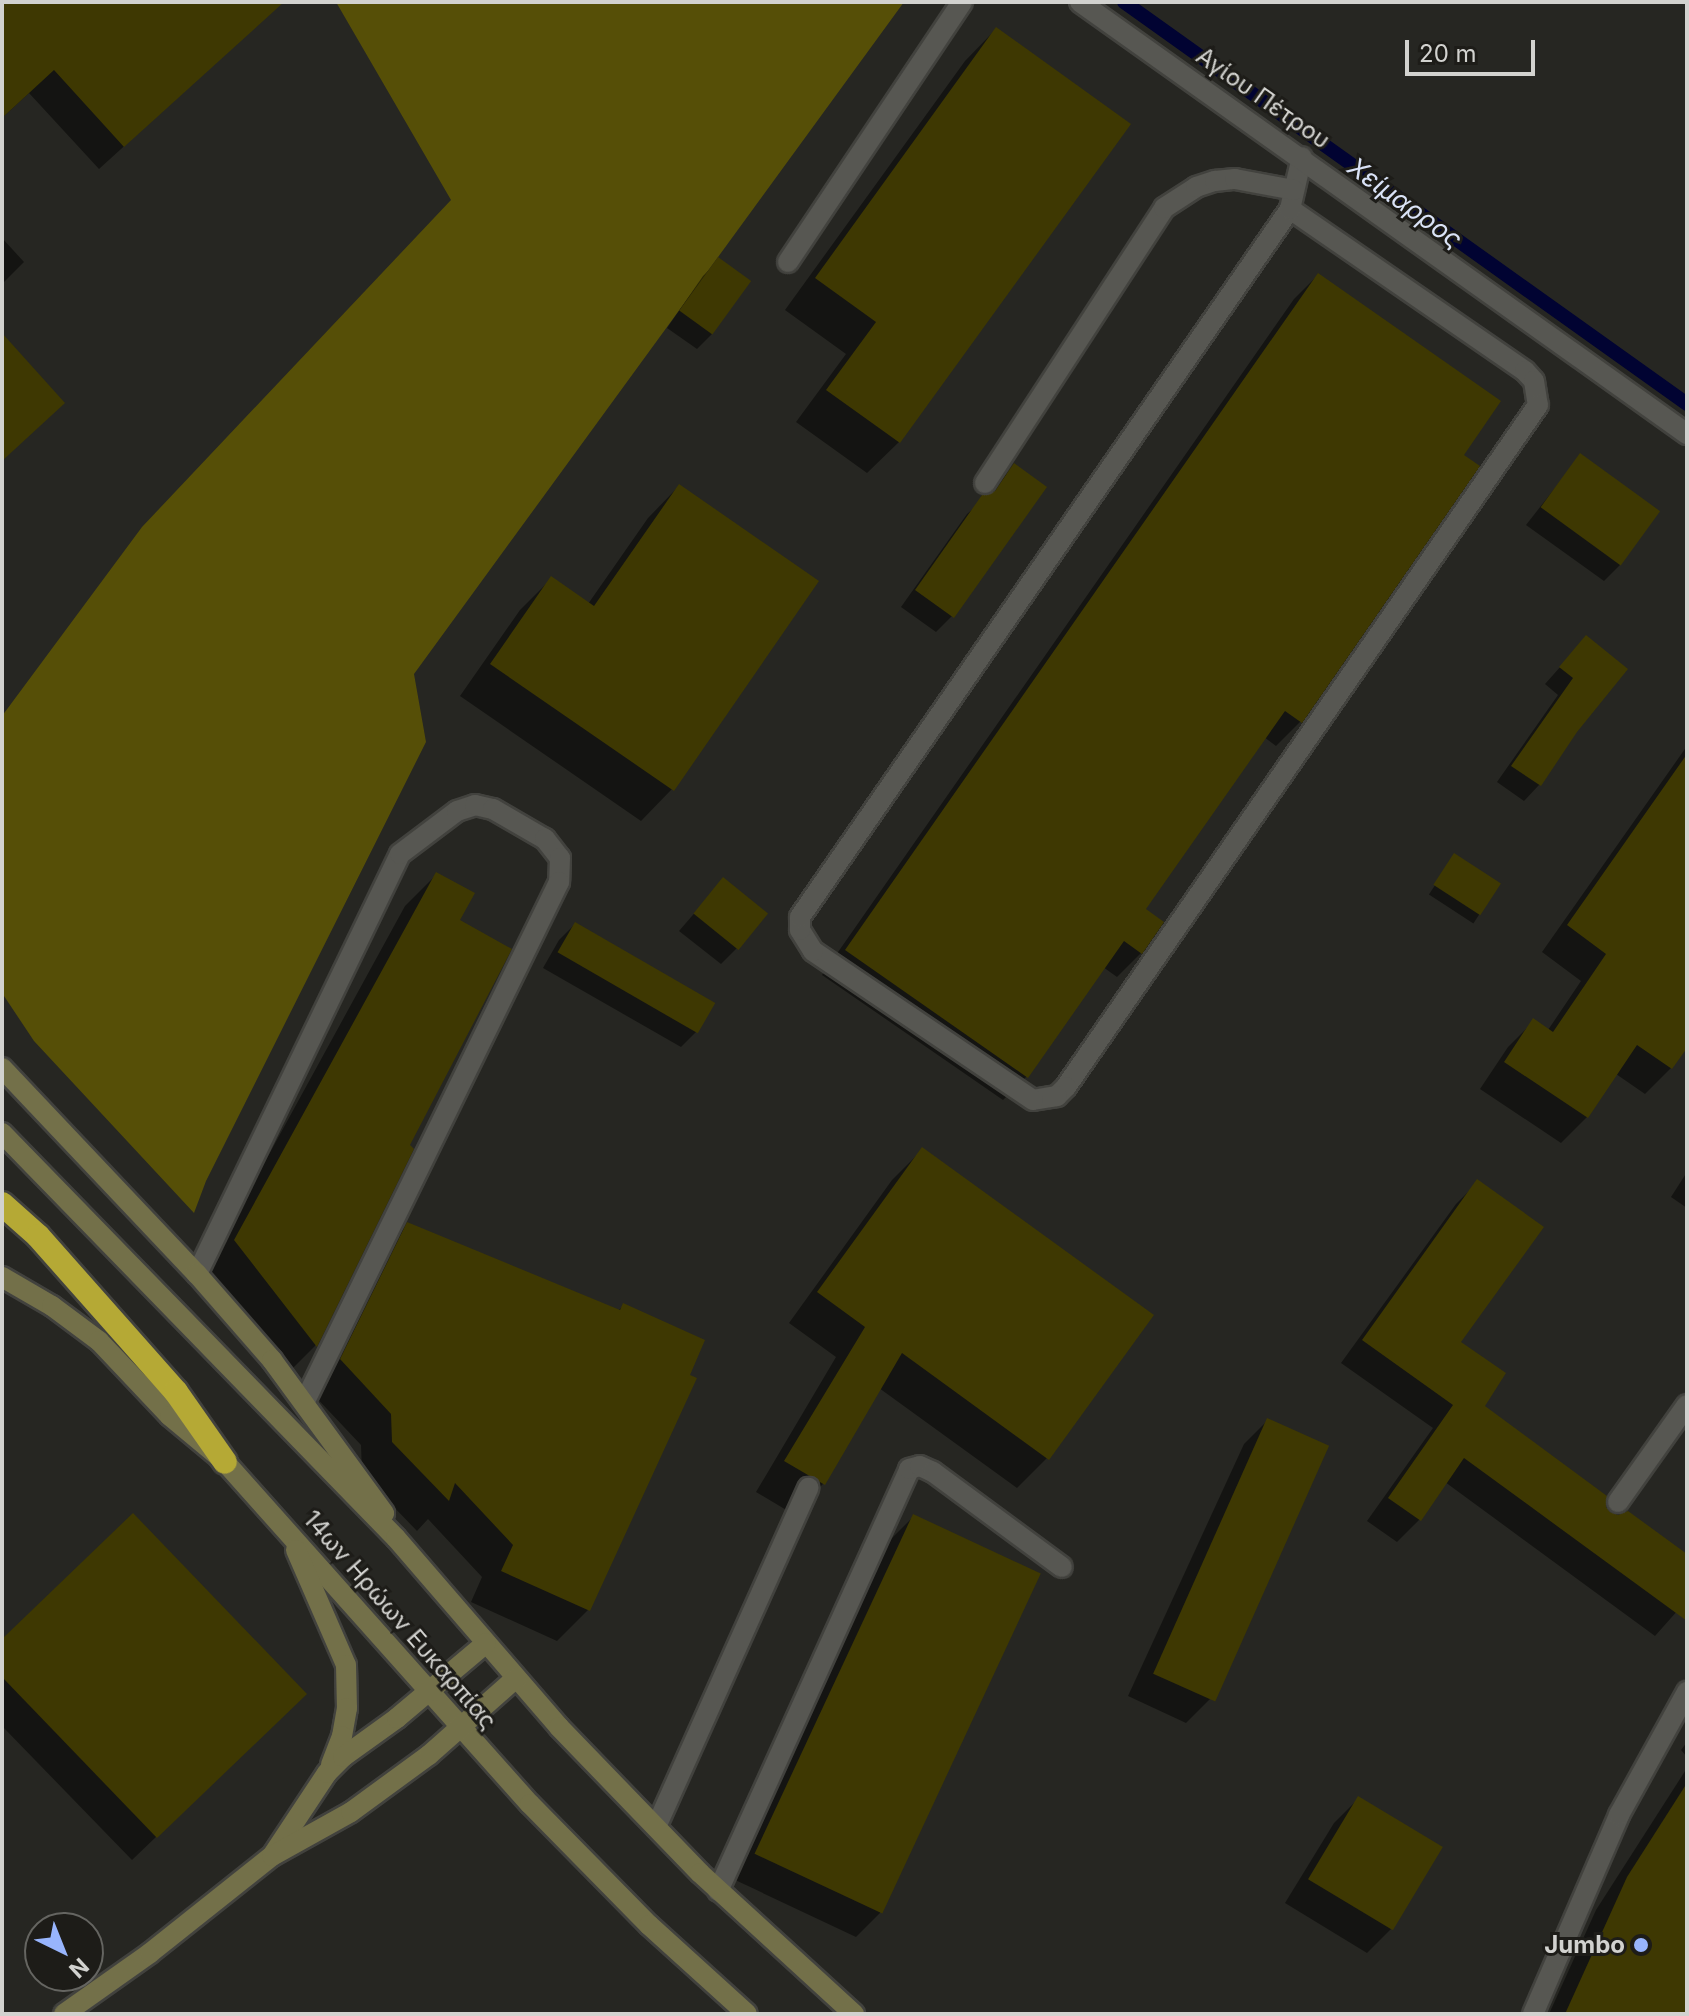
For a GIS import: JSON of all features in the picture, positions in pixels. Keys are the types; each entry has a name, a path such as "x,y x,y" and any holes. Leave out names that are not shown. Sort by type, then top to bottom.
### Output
{"highway":[{"path":"2,1204 38,1236 176,1392 225,1462"}],"main road":[{"path":"2,1068 197,1274 305,1401 378,1501 396,1538"},
{"name":"14ων Ηρώων Ευκαρπίας","path":"2,1133 396,1538 516,1678 656,1827 718,1891 854,2014"},
{"name":"14ων Ηρώων Ευκαρπίας","path":"2,1277 52,1306 99,1341 170,1416 225,1462 461,1728 649,1925 747,2014"},
{"path":"272,1856 327,1773 345,1722 346,1665 288,1532"},
{"path":"327,1773 360,1743 430,1692 486,1643"},
{"path":"64,2014 139,1961 272,1856 351,1812 461,1728 516,1678"}],"street":[{"path":"788,262 962,2"},
{"name":"Αγίου Πέτρου","path":"1080,2 1302,157 1687,434"},
{"path":"985,483 1164,208 1179,196 1215,181 1235,179 1292,199 1525,371 1534,381 1538,405 1066,1087 1057,1096 1033,1100 813,951 800,930 800,917 1292,199 1302,157"},
{"path":"197,1274 404,850 457,811 475,805 493,809 555,847 562,870 559,882 305,1401"},
{"path":"1618,1502 1687,1405"},
{"path":"718,1891 909,1469 920,1466 933,1472 1062,1567"},
{"path":"656,1827 808,1488"},
{"path":"1533,2014 1619,1815 1687,1692"}],"shaded area":[{"path":"336,2 904,2 414,674 426,742 206,1181 194,1213 34,1041 2,993 2,716 142,527 451,200"}],"building":[{"path":"2,2 284,2 124,147 54,70 2,118"},
{"path":"996,27 1131,124 900,443 826,390 876,322 815,278"},
{"path":"718,257 751,281 712,334 679,310"},
{"path":"1318,273 1501,401 1464,455 1480,466 1302,723 1285,711 1146,909 1164,922 1142,954 1124,941 1028,1078 845,950"},
{"path":"2,333 65,403 2,461"},
{"path":"1580,453 1660,511 1621,565 1541,507"},
{"path":"1014,463 1047,487 954,618 915,590 982,495 995,491"},
{"path":"679,484 819,581 674,791 490,664 551,576 594,606"},
{"path":"1586,635 1628,669 1577,732 1541,786 1511,766 1573,678 1559,667"},
{"path":"1687,754 1687,1048 1672,1069 1637,1045 1588,1118 1504,1062 1533,1018 1553,1032 1606,954 1567,925"},
{"path":"1454,853 1501,883 1480,915 1433,885"},
{"path":"436,872 475,893 460,920 512,949 410,1145 414,1149 317,1347 234,1240"},
{"path":"723,877 768,914 738,950 693,914"},
{"path":"575,922 715,1003 698,1033 558,952"},
{"path":"922,1147 1154,1315 1049,1460 902,1353 825,1485 784,1461 865,1327 817,1292"},
{"path":"1477,1179 1544,1227 1461,1342 1506,1373 1485,1406 1607,1496 1606,1507 1610,1512 1618,1515 1628,1511 1687,1554 1687,1621 1464,1458 1421,1521 1388,1498 1453,1405 1362,1340"},
{"path":"407,1222 620,1310 623,1303 705,1340 690,1375 697,1378 590,1611 501,1571 513,1545 455,1483 449,1501 392,1442 391,1414 340,1359"},
{"path":"1267,1418 1329,1446 1215,1701 1153,1674"},
{"path":"133,1513 307,1694 157,1838 2,1677 2,1639"},
{"path":"913,1514 1041,1574 882,1913 755,1854"},
{"name":"Jumbo","path":"1687,1783 1687,2014 1565,2014 1627,1877"},
{"path":"1358,1796 1443,1847 1393,1930 1308,1879"}],"waterway":[{"name":"Χείμαρρος","path":"1124,2 1687,404"}],"place":[{"name":"Jumbo","path":"1641,1945"}]}
